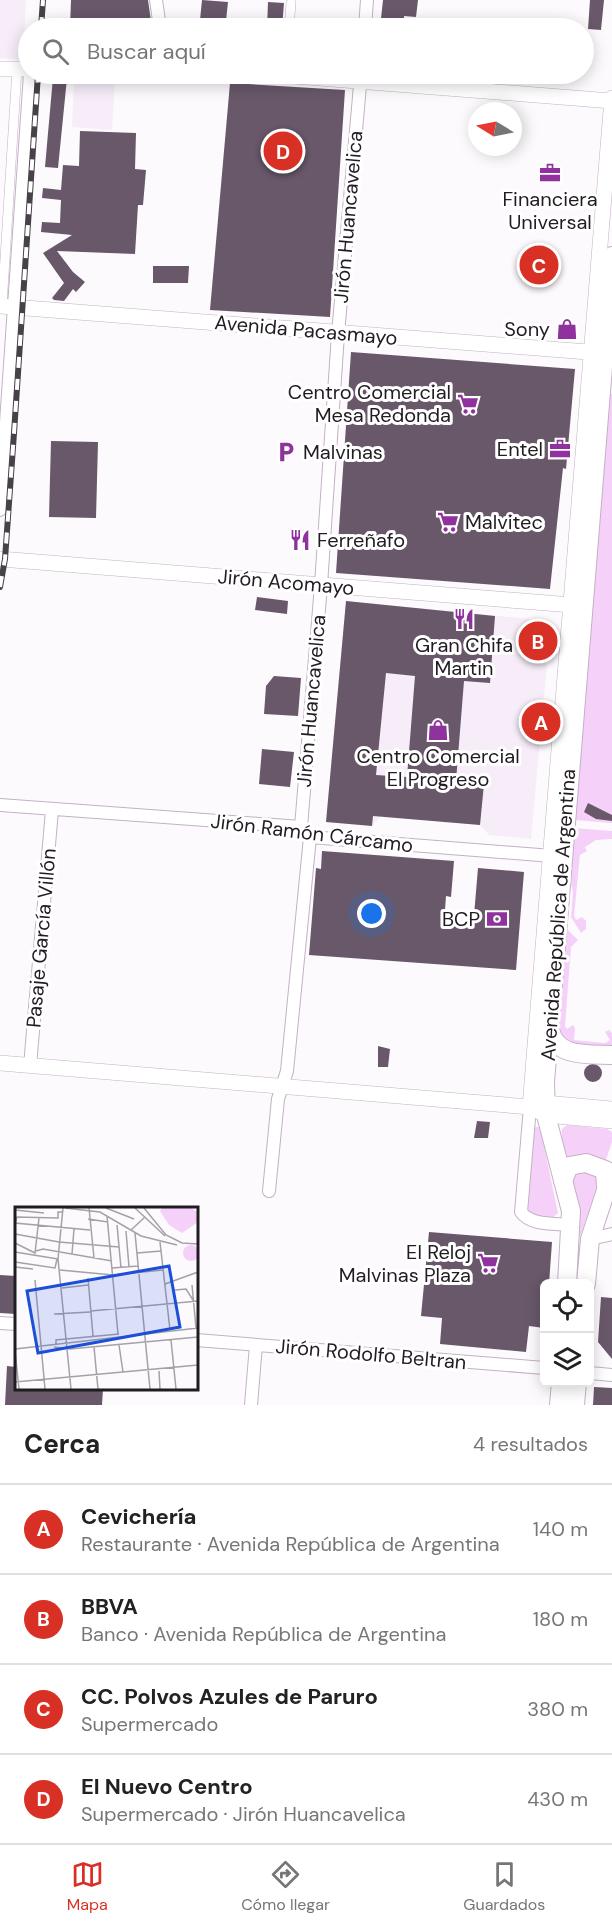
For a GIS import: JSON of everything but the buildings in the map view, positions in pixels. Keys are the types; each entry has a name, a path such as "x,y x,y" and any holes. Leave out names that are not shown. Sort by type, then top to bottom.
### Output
{"main road":[{"name":"Avenida República de Argentina","path":"567,1279 571,1211 540,1108 550,1028 612,256"},
{"path":"550,1028 554,1042 565,1051 612,1055"},
{"path":"563,1181 566,1171 573,1163 595,1164 605,1170 609,1180 590,1239 586,1279"},
{"path":"559,1405 561,1387"},
{"path":"575,1405 576,1387"}],"street":[{"path":"156,0 159,18"},
{"path":"365,18 367,0"},
{"path":"290,18 291,3"},
{"path":"0,69 18,70"},
{"path":"0,510 6,306 24,84"},
{"name":"Jirón Huancavelica","path":"301,827 321,585 338,333 360,84"},
{"path":"445,84 612,100"},
{"name":"Avenida República de Argentina","path":"540,1108 552,856 572,605 603,353 612,100"},
{"name":"Avenida Pacasmayo","path":"6,306 603,353"},
{"name":"Jirón Acomayo","path":"0,559 572,605"},
{"name":"Jirón Ramón Cárcamo","path":"0,805 301,827 310,837 552,856"},
{"name":"Pasaje García Villón","path":"30,1066 52,810"},
{"path":"268,1191 278,1099 287,1071 310,837"},
{"path":"0,1063 540,1108 612,1109"},
{"path":"540,1108 612,1121"},
{"path":"540,1108 521,1212 526,1219 571,1225"},
{"path":"590,1239 612,1234"},
{"path":"0,1323 15,1324"},
{"name":"Jirón Rodolfo Beltran","path":"198,1340 540,1368"},
{"path":"251,1405 256,1345"},
{"path":"594,1373 612,1375"}],"shaded area":[{"path":"0,0 26,0 25,18 18,18 18,60 0,58"},
{"path":"74,84 115,84 112,130 72,127"},
{"path":"608,393 612,394 612,823 574,820"},
{"name":"Centro Comercial El Progreso","path":"346,601 530,619 526,662 547,664 531,839 489,835 480,825 381,816 372,826 326,822"},
{"path":"574,828 612,831 612,839 596,840 585,847 587,851 580,855 574,916 576,920 582,917 586,921 586,929 581,933 571,917 573,892 570,879"},
{"path":"566,928 578,940 571,947 565,1026 567,1029 573,1025 575,1028 574,1040 605,1043 610,1040 605,1032 609,1030 612,1033 612,1046 574,1042 561,1035 557,1029"},
{"path":"567,1125 607,1129 612,1132 612,1142 580,1237 561,1143 562,1129"},
{"path":"532,1127 540,1127 558,1213 553,1217 532,1216 526,1210"}],"railway":[{"path":"42,18 43,0"},
{"path":"0,587 5,559 37,84"}],"place":[{"name":"El Nuevo Centro","path":"283,151"},
{"name":"Financiera Universal","path":"550,173"},
{"name":"CC. Polvos Azules de Paruro","path":"539,265"},
{"name":"Sony","path":"567,329"},
{"name":"Centro Comercial Mesa Redonda","path":"468,404"},
{"name":"Entel","path":"560,449"},
{"name":"Malvinas","path":"286,452"},
{"name":"Malvitec","path":"448,522"},
{"name":"Ferreñafo","path":"300,540"},
{"name":"Gran Chifa Martin","path":"464,619"},
{"name":"BBVA","path":"538,641"},
{"name":"Cevichería","path":"541,722"},
{"name":"Centro Comercial El Progreso","path":"438,730"},
{"name":"BCP","path":"497,919"},
{"name":"El Reloj Malvinas Plaza","path":"488,1263"}]}
